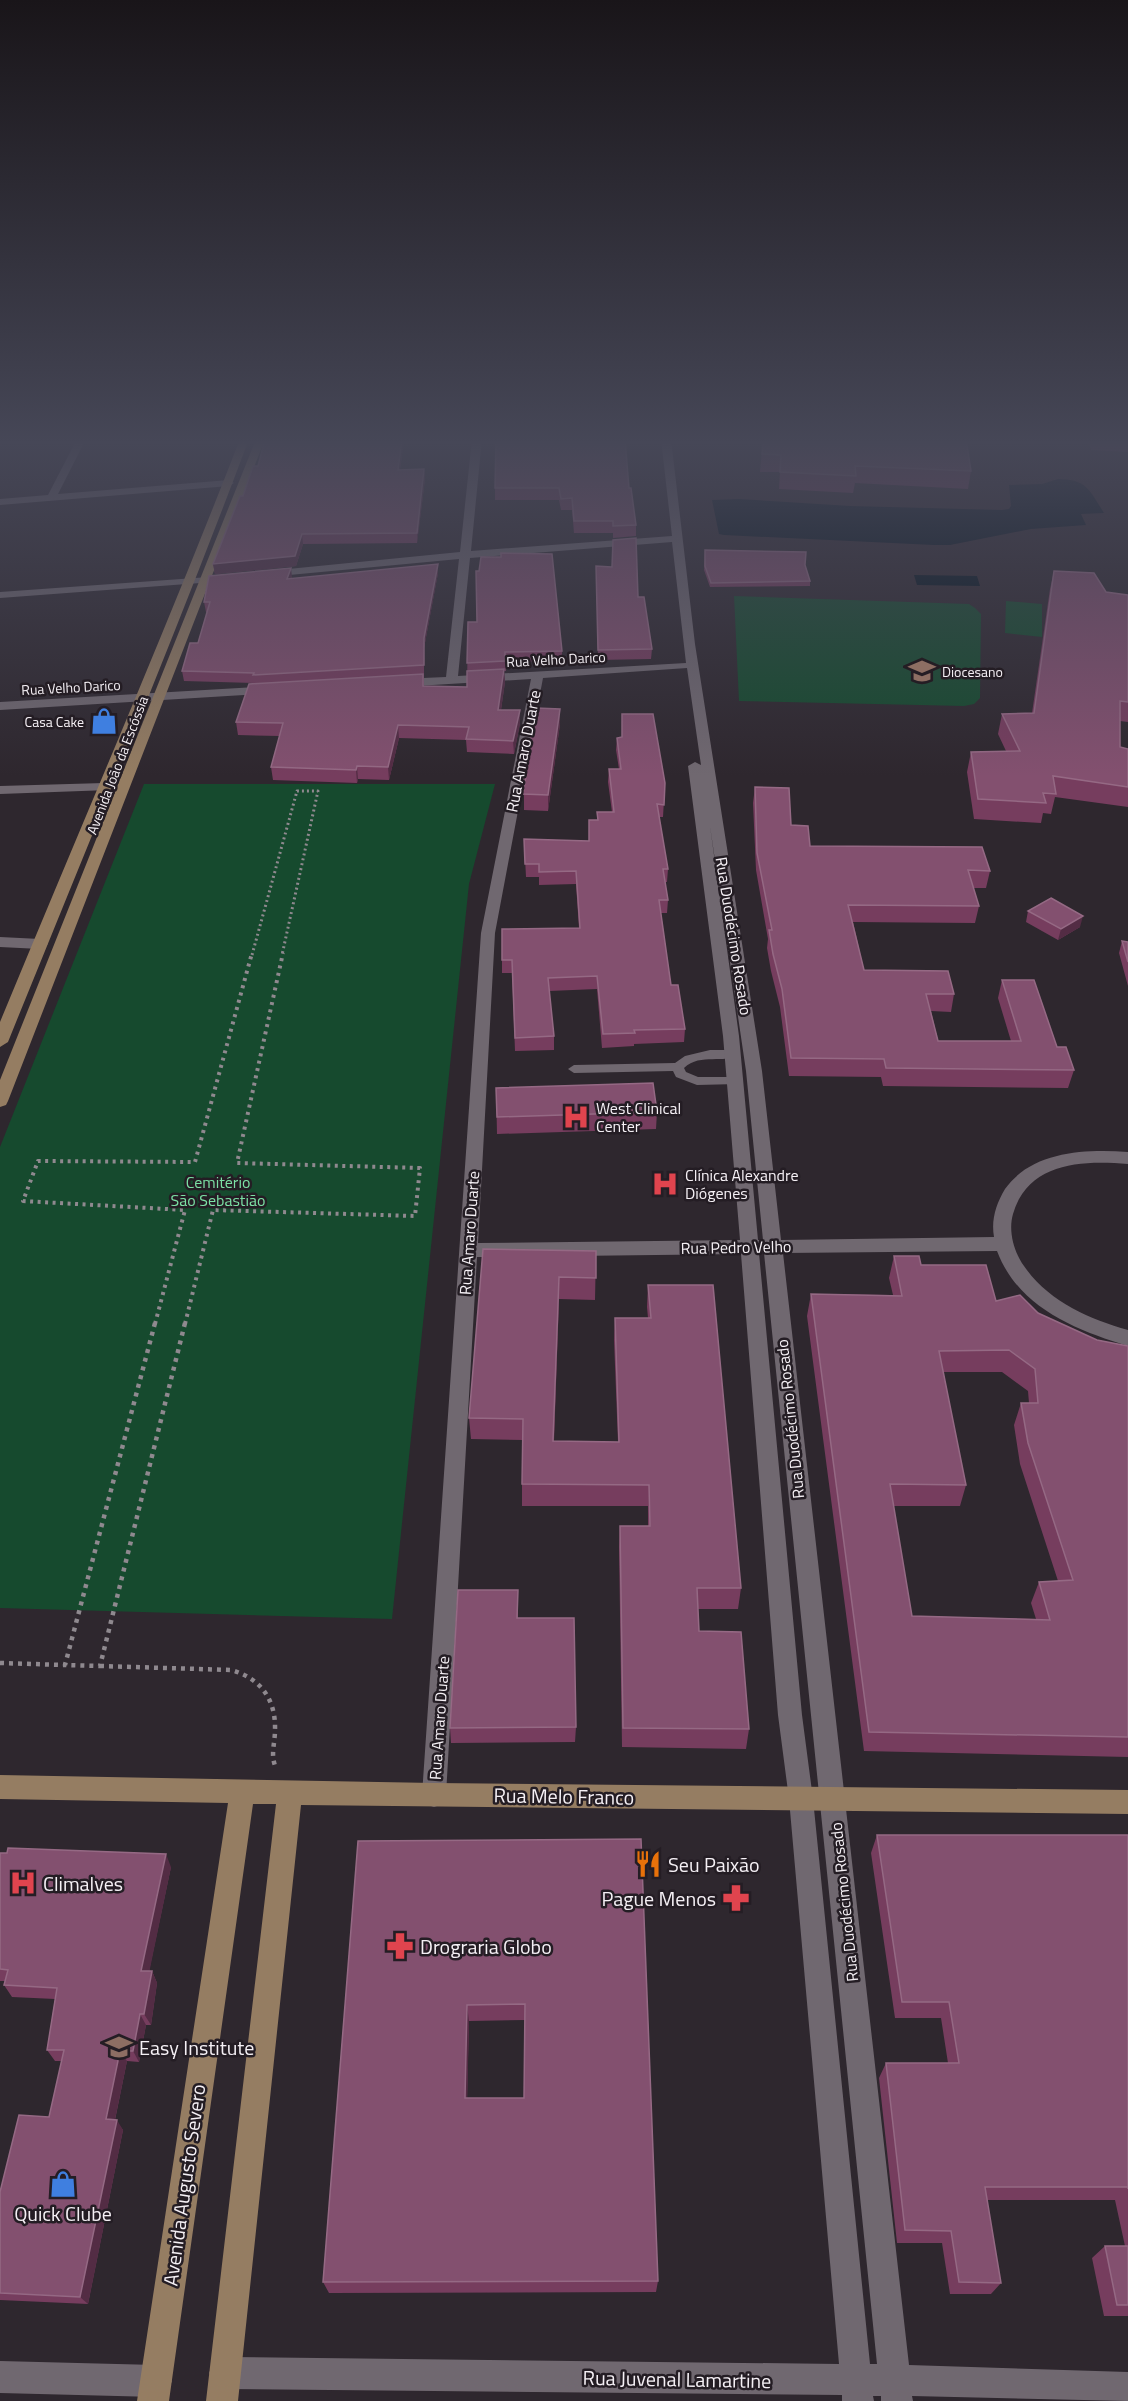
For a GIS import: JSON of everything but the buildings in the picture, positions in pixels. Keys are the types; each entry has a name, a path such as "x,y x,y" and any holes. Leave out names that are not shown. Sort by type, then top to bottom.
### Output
{"main road":[{"name":"Avenida João da Escóssia","path":"0,1042 202,551"},
{"name":"Avenida João da Escóssia","path":"0,1101 218,551"},
{"name":"Rua Melo Franco","path":"0,1787 434,1795 1128,1803"},
{"name":"Avenida Augusto Severo","path":"154,2391 242,1791"},
{"path":"224,2387 290,1792"}],"street":[{"path":"452,680 466,551"},
{"path":"254,576 517,551"},
{"name":"Rua Duodécimo Rosado","path":"673,551 682,666 732,1054 790,1715 801,1799 857,2391"},
{"name":"Rua Duodécimo Rosado","path":"674,551 754,1071 771,1246 896,2390"},
{"path":"0,595 231,578"},
{"name":"Rua Velho Darico","path":"381,684 682,666"},
{"name":"Rua Amaro Duarte","path":"434,1795 488,933 538,675"},
{"name":"Rua Velho Darico","path":"0,706 288,689"},
{"path":"0,790 104,787"},
{"path":"0,942 40,944"},
{"path":"1128,1158 1085,1156 1062,1160 1042,1167 1025,1178 1012,1191 1004,1207 1001,1225 1004,1244 1019,1274 1048,1302 1086,1325 1128,1338"},
{"name":"Rua Pedro Velho","path":"468,1250 1004,1244"},
{"path":"0,2378 154,2391"},
{"name":"Rua Juvenal Lamartine","path":"224,2387 857,2391 1128,2388"}],"lane":[{"path":"574,1069 678,1066 684,1059 694,1056 732,1054"},
{"path":"678,1066 680,1074 687,1079 734,1081"}],"path":[{"path":"65,1665 185,1210 23,1201 38,1161 195,1162 297,792 318,791 237,1162 420,1168 415,1216 213,1210 99,1666"},
{"path":"0,1663 231,1670 250,1676 261,1687 270,1704 275,1725 271,1758 290,1792"}],"green space":[{"path":"734,596 969,604 981,614 980,698 974,704 964,706 739,701"},
{"path":"1006,601 1042,604 1042,637 1005,633"},
{"name":"Cemitério São Sebastião","path":"144,784 495,784 469,884 392,1619 0,1608 0,1147"}],"water":[{"path":"914,575 977,576 980,586 917,585"}],"place":[{"name":"Diocesano","path":"922,671"},
{"name":"Casa Cake","path":"104,721"},
{"name":"West Clinical Center","path":"576,1117"},
{"name":"Clínica Alexandre Diógenes","path":"665,1184"},
{"name":"Seu Paixão","path":"648,1864"},
{"name":"Climalves","path":"23,1883"},
{"name":"Pague Menos","path":"736,1898"},
{"name":"Drograria Globo","path":"400,1946"},
{"name":"Easy Institute","path":"119,2047"},
{"name":"Quick Clube","path":"63,2184"}]}
